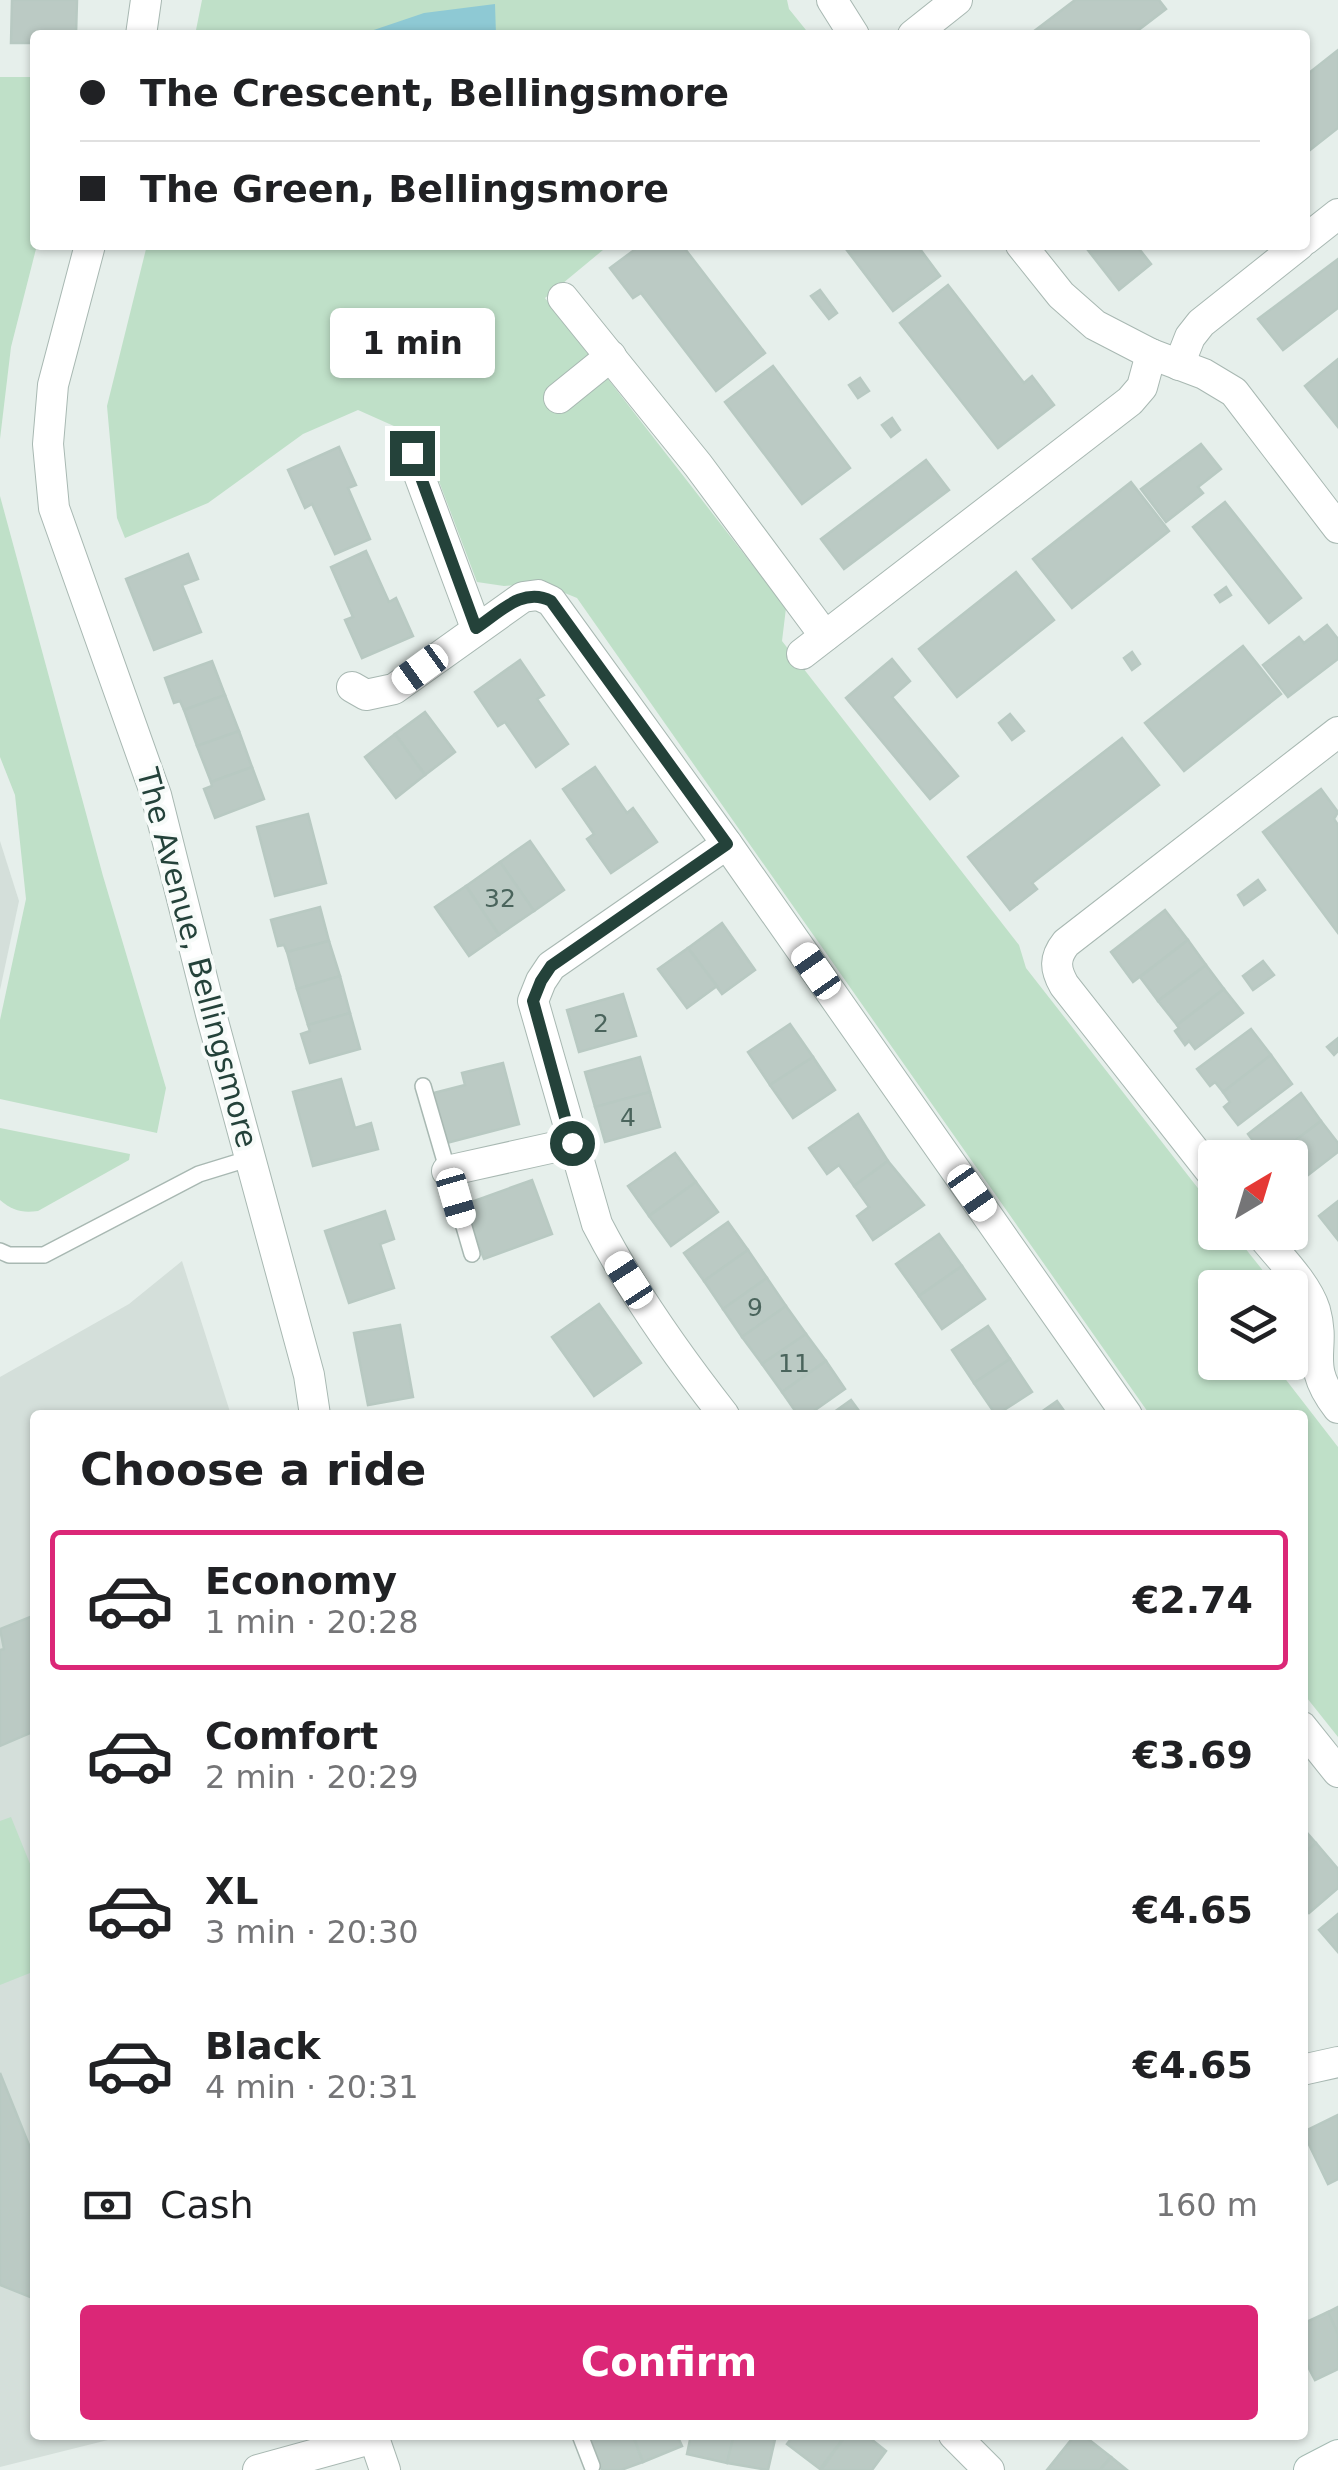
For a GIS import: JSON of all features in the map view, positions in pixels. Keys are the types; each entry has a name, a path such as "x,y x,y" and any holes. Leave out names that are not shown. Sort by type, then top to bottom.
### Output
{"street":[{"path":"142,30 146,0"},
{"path":"832,0 851,30"},
{"path":"918,30 957,0"},
{"path":"1310,237 1338,214"},
{"name":"The Avenue, Bellingsmore","path":"89,250 52,385 48,444 54,508 156,795 309,1375 314,1410"},
{"path":"1025,250 1061,295 1095,326 1204,374 1234,392 1338,528"},
{"path":"563,298 698,465 814,645 1130,402 1201,323 1293,250"},
{"path":"559,398 611,356"},
{"path":"412,453 476,628"},
{"path":"352,687 366,694 394,688 523,597 538,595 551,601 727,844 1124,1410"},
{"path":"1198,1155 1064,985 1056,970 1058,953 1338,732"},
{"path":"720,1410 680,1358 598,1224 533,1001 551,966 727,844"},
{"path":"448,1171 572,1143"},
{"path":"1273,1250 1305,1291 1314,1310 1316,1364 1325,1390 1338,1408"},
{"path":"1308,1734 1338,1772"},
{"path":"1308,2069 1338,2062"},
{"path":"258,2470 363,2440"},
{"path":"375,2440 385,2470"},
{"path":"959,2440 989,2470"},
{"path":"1309,2470 1338,2455"}],"lane":[{"path":"423,1086 472,1254"},
{"path":"0,1251 9,1255 44,1255 199,1174 251,1158"},
{"path":"582,2440 592,2466"}],"shaded area":[{"path":"0,841 19,901 0,990"},
{"path":"182,1261 229,1410 30,1410 30,2440 108,2440 0,2467 0,1377 129,1304"}],"green space":[{"path":"202,0 787,0 789,9 806,30 196,30"},
{"path":"0,77 30,77 30,250 36,250 11,347 0,439"},
{"path":"146,250 603,250 545,298 786,608 782,641 1019,945 1026,968 1198,1188 1198,1250 1247,1250 1262,1270 1198,1270 1198,1380 1286,1380 1338,1447 1338,1737 1308,1699 1308,1410 1146,1410 577,598 540,583 504,586 477,582 423,439 358,410 303,434 208,503 125,538 117,518 107,406"},
{"path":"0,496 103,876 166,1088 157,1133 0,1099 0,1020 26,899 15,795 0,757"},
{"path":"0,1128 130,1154 129,1160 38,1211 18,1210 0,1200"},
{"path":"11,1817 30,1864 30,1973 0,1985 0,1821"}],"water":[{"path":"495,4 496,30 374,30 424,13"}],"building":[{"path":"12,0 77,0 76,30 30,30 30,43 11,43"},
{"path":"1075,0 1159,0 1166,9 1139,30 1036,30"},
{"path":"1338,50 1338,128 1310,150 1310,72"},
{"path":"634,250 686,250 765,353 716,391 641,293 633,298 610,268"},
{"path":"847,250 921,250 940,276 893,311"},
{"path":"1088,250 1140,250 1151,264 1119,290"},
{"path":"1338,259 1338,308 1283,350 1258,319"},
{"path":"948,285 1024,383 1032,376 1054,405 998,448 900,323"},
{"path":"820,290 837,313 829,319 811,296"},
{"path":"1338,359 1338,427 1305,386"},
{"path":"773,366 850,468 802,504 725,402"},
{"path":"860,378 869,391 858,398 849,385"},
{"path":"892,418 900,430 891,437 882,425"},
{"path":"1201,444 1221,469 1198,487 1203,493 1166,522 1141,489"},
{"path":"339,447 356,485 348,488 370,539 335,554 312,504 305,508 288,470"},
{"path":"926,460 949,490 844,569 821,539"},
{"path":"1131,482 1169,531 1072,608 1033,559"},
{"path":"1225,502 1301,598 1269,623 1193,527"},
{"path":"366,551 389,602 396,598 413,636 362,658 345,620 353,617 331,567"},
{"path":"188,554 198,579 182,585 201,632 154,650 126,579"},
{"path":"1016,572 1054,620 957,697 919,649"},
{"path":"1226,587 1231,595 1220,602 1215,595"},
{"path":"1327,625 1338,639 1338,659 1288,697 1263,665 1299,637 1304,643"},
{"path":"1243,646 1281,694 1184,771 1145,723"},
{"path":"1132,652 1140,664 1132,670 1124,658"},
{"path":"892,659 910,681 892,697 958,776 930,799 846,698"},
{"path":"520,660 544,695 537,699 568,744 536,767 505,722 498,726 475,692"},
{"path":"212,661 225,695 184,710 180,701 174,703 165,678"},
{"path":"225,695 239,731 197,746 184,710"},
{"path":"425,712 455,752 425,775 395,734"},
{"path":"1010,714 1024,731 1012,740 999,723"},
{"path":"239,731 252,767 211,782 197,746"},
{"path":"395,734 425,775 396,798 365,757"},
{"path":"1122,738 1159,785 1032,883 1037,889 1010,910 968,857"},
{"path":"252,767 264,799 215,818 204,789 212,786 211,782"},
{"path":"595,767 627,813 633,808 657,842 611,873 587,839 594,834 563,789"},
{"path":"1321,789 1338,812 1334,819 1338,825 1338,933 1263,832"},
{"path":"308,814 326,883 275,896 257,827"},
{"path":"530,841 564,890 534,911 500,862"},
{"path":"500,862 534,911 499,935 466,886"},
{"path":"1258,880 1265,890 1244,905 1238,895"},
{"path":"466,886 499,935 469,956 435,907"},
{"path":"320,907 329,941 287,952 284,945 278,946 271,920"},
{"path":"1165,910 1188,940 1133,982 1111,952"},
{"path":"722,923 755,970 722,994 688,948"},
{"path":"1188,940 1206,965 1158,1001 1140,977"},
{"path":"329,941 340,976 297,989 287,952"},
{"path":"688,948 717,986 687,1008 658,969"},
{"path":"1263,961 1274,975 1253,990 1243,976"},
{"path":"1206,965 1224,989 1177,1025 1158,1001"},
{"path":"340,976 350,1013 308,1025 297,989"},
{"path":"1224,989 1243,1013 1195,1049 1189,1041 1185,1045 1175,1031 1177,1025"},
{"path":"623,994 636,1036 579,1052 567,1010"},
{"path":"350,1013 360,1049 310,1063 301,1034 310,1031 308,1025"},
{"path":"790,1024 813,1057 770,1085 748,1052"},
{"path":"1251,1029 1271,1055 1223,1092 1215,1082 1210,1086 1197,1069"},
{"path":"1338,1038 1338,1051 1334,1055 1327,1047"},
{"path":"1271,1055 1292,1084 1238,1125 1224,1107 1230,1102 1223,1092"},
{"path":"640,1057 650,1092 595,1107 585,1072"},
{"path":"813,1057 835,1090 793,1118 770,1085"},
{"path":"503,1063 519,1124 443,1144 430,1094 465,1085 462,1073"},
{"path":"341,1079 355,1128 371,1123 378,1149 313,1166 293,1092"},
{"path":"650,1092 660,1127 605,1142 595,1107"},
{"path":"1301,1093 1321,1121 1296,1140 1252,1140 1248,1134"},
{"path":"858,1114 888,1161 854,1186 839,1165 827,1174 809,1148"},
{"path":"1321,1121 1338,1143 1338,1152 1308,1175 1308,1140 1296,1140"},
{"path":"675,1153 696,1182 649,1216 628,1186"},
{"path":"888,1161 924,1205 873,1240 857,1216 869,1207 854,1186"},
{"path":"532,1180 552,1234 484,1259 463,1205"},
{"path":"696,1182 718,1212 671,1246 649,1216"},
{"path":"1338,1201 1338,1240 1319,1216"},
{"path":"385,1211 394,1239 380,1244 394,1288 349,1303 325,1231"},
{"path":"728,1222 748,1250 704,1281 684,1253"},
{"path":"939,1234 962,1266 919,1296 896,1264"},
{"path":"748,1250 767,1278 723,1309 704,1281"},
{"path":"962,1266 985,1299 942,1329 919,1296"},
{"path":"767,1278 786,1306 742,1337 723,1309"},
{"path":"599,1304 641,1363 594,1396 552,1337"},
{"path":"786,1306 806,1334 762,1364 742,1337"},
{"path":"400,1325 413,1397 368,1405 354,1333"},
{"path":"988,1326 1010,1359 974,1383 952,1350"},
{"path":"806,1334 826,1361 782,1392 762,1364"},
{"path":"1010,1359 1032,1392 1004,1410 993,1410 974,1383"},
{"path":"826,1361 845,1389 815,1410 795,1410 782,1392"},
{"path":"851,1400 858,1410 837,1410"},
{"path":"1057,1401 1063,1410 1044,1410"},
{"path":"30,1617 30,1733 0,1746 0,1650 4,1649 0,1629"},
{"path":"1308,1834 1316,1843 1308,1850"},
{"path":"1316,1843 1338,1869 1338,1888 1309,1913 1308,1912 1308,1850"},
{"path":"1338,1914 1338,1952 1319,1930"},
{"path":"0,2073 30,2148 30,2297 0,2285"},
{"path":"1338,2115 1338,2179 1328,2184 1308,2142 1308,2130"},
{"path":"1338,2307 1338,2334 1328,2312"},
{"path":"1328,2312 1338,2334 1338,2369 1315,2380 1308,2367 1308,2321"},
{"path":"590,2440 635,2440 643,2462 621,2470 602,2470"},
{"path":"635,2440 679,2440 682,2446 643,2462"},
{"path":"690,2440 733,2440 727,2463 687,2454"},
{"path":"733,2440 775,2440 768,2470 727,2463"},
{"path":"790,2440 842,2440 820,2469 787,2444"},
{"path":"842,2440 872,2440 886,2451 872,2470 821,2470"},
{"path":"1071,2440 1089,2440 1111,2457 1100,2470 1047,2470"},
{"path":"1111,2457 1127,2470 1100,2470"}],"route":[{"path":"412,453 476,628 523,597 538,595 551,601 727,844 551,966 541,981 533,1001 572,1143"}]}
